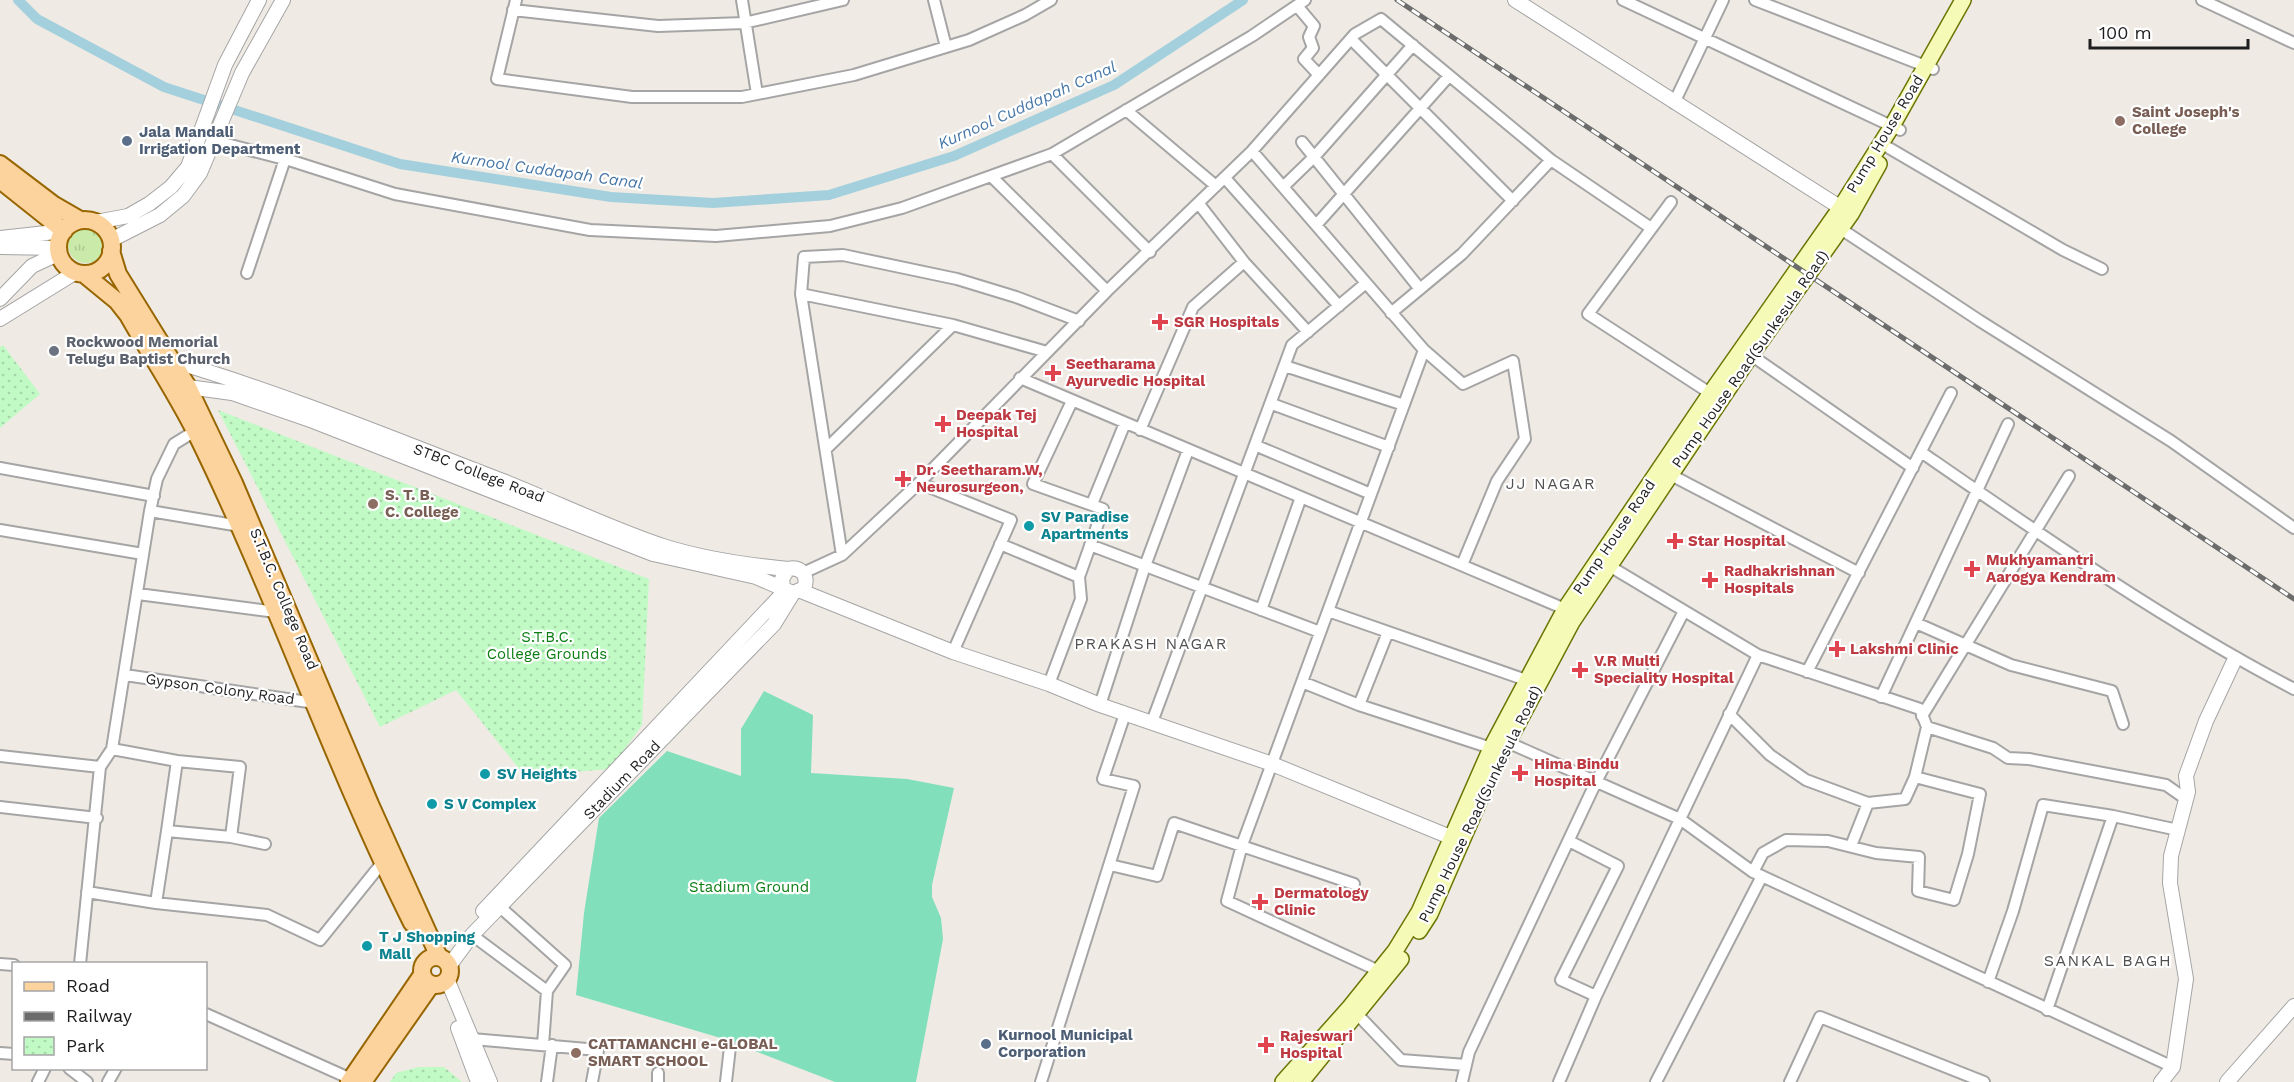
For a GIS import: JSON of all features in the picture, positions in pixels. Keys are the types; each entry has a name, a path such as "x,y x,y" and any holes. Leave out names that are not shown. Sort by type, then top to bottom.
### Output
{"main road":[{"name":"Pump House Road","path":"1930,68 1963,0"},
{"name":"Pump House Road(Sunkesula Road)","path":"1301,1082 1358,1016 1404,956 1430,914 1457,839 1572,622 1671,475 1716,397 1751,355 1840,228 1846,211 1889,148 1896,128 1972,0"},
{"name":"Pump House Road","path":"1283,1082 1379,971 1419,912 1457,839 1491,748 1565,609 1846,211 1896,128"},
{"path":"0,164 54,205 108,233 111,246 109,258 99,270 80,273 64,264 58,251 64,231"},
{"path":"0,180 64,231"},
{"path":"64,231 88,221"},
{"name":"S.T.B.C. College Road","path":"111,246 118,274 188,387 234,483 438,970"},
{"name":"S.T.B.C. College Road","path":"80,273 117,301 195,430 240,526 382,863 438,970"},
{"path":"171,389 188,387"},
{"path":"354,1081 438,970"}],"street":[{"path":"88,221 128,216 171,187 188,167 225,65 259,0"},
{"path":"111,246 160,215 183,196 200,173 242,73 283,0"},
{"path":"742,0 757,94"},
{"path":"843,0 744,23 658,26 515,5 497,79 632,97 742,97 854,75 946,47 1025,15 1052,0"},
{"path":"934,0 946,47"},
{"path":"1515,0 1846,211"},
{"path":"1623,0 1896,128"},
{"path":"1674,103 1723,0"},
{"path":"1755,0 1930,68"},
{"path":"2202,0 2294,43"},
{"path":"215,141 285,159 395,194 507,216 590,230 716,236 830,226 902,208 1052,154 1301,3 1314,26 1309,37 1313,48 1305,59 1319,75"},
{"path":"788,569 783,575 791,590 806,580 803,573 842,555 919,483 1107,291 1150,252 1252,151 1351,39 1381,19 1551,160 1651,228"},
{"path":"1351,39 1513,201"},
{"path":"1284,186 1315,156 1413,45"},
{"path":"1317,224 1343,192 1449,76"},
{"path":"1126,110 1220,182 1339,306"},
{"path":"1302,142 1420,289"},
{"path":"1889,148 2063,250 2102,269"},
{"path":"1252,151 1424,350 1463,384 1513,361 1525,439 1497,481 1462,566"},
{"path":"1052,154 1150,252"},
{"path":"247,273 285,159"},
{"path":"1391,313 1462,254 1551,160"},
{"path":"991,176 1107,291"},
{"path":"1671,202 1588,314 1716,397"},
{"path":"1199,204 1244,262 1308,332"},
{"path":"1840,228 1980,321 2179,446 2294,528"},
{"path":"0,238 64,231"},
{"path":"0,247 58,251"},
{"path":"0,299 32,266 58,251"},
{"path":"842,555 801,294 804,257 843,255 957,279 1016,297 1079,321"},
{"path":"1140,429 1193,307 1244,262"},
{"path":"0,319 80,273"},
{"path":"1152,722 1244,473 1257,446 1292,345 1366,283"},
{"path":"801,294 953,325 1047,352"},
{"path":"827,448 953,325"},
{"path":"1379,971 1227,901 1242,845 1424,350"},
{"path":"1751,355 1913,468"},
{"name":"STBC College Road","path":"173,361 230,378 502,481 661,545 697,556 788,569 796,568 803,573"},
{"path":"1285,366 1404,405"},
{"path":"1020,378 1565,609"},
{"name":"STBC College Road","path":"188,387 232,393 313,421 653,554 756,577 953,652 1272,764 1457,839"},
{"path":"1807,672 1951,393"},
{"path":"1049,684 1081,599 1079,577 1103,509 1033,484 1072,401"},
{"path":"1272,404 1389,447"},
{"path":"1092,504 1125,423"},
{"path":"1881,697 2008,424"},
{"path":"80,962 97,818 100,767 112,749 150,511 158,479 174,444 195,430"},
{"path":"1257,446 1371,494"},
{"path":"1100,705 1145,566 1188,450"},
{"path":"1921,452 2035,531 2235,659 2294,689"},
{"path":"0,468 154,495"},
{"path":"1671,475 1859,573"},
{"path":"1922,716 2069,476"},
{"path":"919,483 1011,520 953,652"},
{"path":"1261,610 1301,497"},
{"path":"150,511 240,526"},
{"path":"0,530 143,554"},
{"path":"1000,544 1079,577"},
{"path":"1090,545 1320,632"},
{"path":"1611,567 1683,613 1758,655 1920,709 1927,727 1915,777 1905,799 1868,803 1806,780 1770,755 1729,714"},
{"name":"Stadium Road","path":"438,970 774,624 791,590"},
{"name":"Stadium Road","path":"438,970 469,926 791,590"},
{"path":"138,594 276,612"},
{"path":"1328,611 1526,680"},
{"path":"1462,1082 1469,1052 1596,782 1683,613"},
{"path":"1916,623 2011,665 2112,691 2123,724"},
{"path":"1359,705 1388,632"},
{"path":"1559,1082 1596,996 1758,655"},
{"path":"2161,1082 2173,1067 2187,979 2170,883 2171,856 2187,796 2186,776 2206,721 2235,659"},
{"name":"Gypson Colony Road","path":"124,675 315,703"},
{"path":"1302,682 1359,705 1491,748 1507,742 1680,819 1758,874 2173,1067"},
{"path":"1041,1082 1134,786 1103,779 1125,714"},
{"path":"1927,727 1993,748 2008,758 2029,759 2166,786 2187,796"},
{"path":"112,749 177,761 240,767 231,837"},
{"path":"0,756 100,767"},
{"path":"156,903 177,761"},
{"path":"1656,1082 1758,874 1763,853 1786,840 1828,841 1919,857 1918,891 1954,900 1968,854 1980,794 1915,777"},
{"path":"1851,846 1868,803"},
{"path":"1988,982 2013,911 2043,805 2113,816 2178,830"},
{"path":"0,807 97,818"},
{"path":"2047,1010 2113,816"},
{"path":"1110,865 1157,876 1174,823 1354,884"},
{"path":"167,831 231,837 265,844"},
{"path":"1569,841 1618,866 1561,980 1596,996"},
{"path":"87,892 156,903 267,915 320,940 382,863"},
{"path":"500,907 565,965 547,991 547,1082"},
{"path":"472,935 547,991"},
{"path":"438,970 478,1082"},
{"name":"S.T.B.C. College Road","path":"438,970 490,1082"},
{"path":"2227,1082 2294,1006"},
{"path":"207,1014 354,1081"},
{"path":"1358,1016 1401,1060 1466,1065"},
{"path":"1790,1082 1820,1017 1984,1082"},
{"path":"472,1039 597,1050 592,1082"},
{"path":"726,1082 730,1047"},
{"path":"72,1070 87,1082"}],"green space":[{"path":"86,227 99,232 104,245 99,258 86,263 73,258 68,245 73,232"},
{"path":"3,345 40,394 0,428 0,347"},
{"name":"S.T.B.C. College Grounds","path":"218,410 649,579 642,725 610,769 525,776 456,690 380,727"},
{"name":"Stadium Ground","path":"764,691 813,715 811,773 907,779 954,788 932,885 932,897 941,918 943,939 916,1082 835,1082 724,1039 576,995 584,913 599,818 667,751 741,776 741,729"},
{"path":"419,1067 444,1067 462,1082 390,1082 396,1073"}],"waterway":[{"name":"Kurnool Cuddapah Canal","path":"18,0 37,19 164,87 400,164 611,197 713,203 829,195 954,156 1114,85 1243,0"}],"railway":[{"path":"1397,0 2294,599"}],"place":[{"name":"Saint Joseph's College","path":"2120,121"},
{"name":"Jala Mandali Irrigation Department","path":"127,141"},
{"name":"SGR Hospitals","path":"1160,322"},
{"name":"Rockwood Memorial Telugu Baptist Church","path":"54,351"},
{"name":"Seetharama Ayurvedic Hospital","path":"1053,373"},
{"name":"Deepak Tej Hospital","path":"943,424"},
{"name":"Dr. Seetharam.W, Neurosurgeon,","path":"903,479"},
{"name":"S. T. B. C. College","path":"373,504"},
{"name":"SV Paradise Apartments","path":"1029,526"},
{"name":"Star Hospital","path":"1675,541"},
{"name":"Mukhyamantri Aarogya Kendram","path":"1972,569"},
{"name":"Radhakrishnan Hospitals","path":"1710,580"},
{"name":"Lakshmi Clinic","path":"1837,649"},
{"name":"V.R Multi Speciality Hospital","path":"1580,670"},
{"name":"Hima Bindu Hospital","path":"1520,773"},
{"name":"SV Heights","path":"485,774"},
{"name":"S V Complex","path":"432,804"},
{"name":"Dermatology Clinic","path":"1260,902"},
{"name":"T J Shopping Mall","path":"367,946"},
{"name":"Kurnool Municipal Corporation","path":"986,1044"},
{"name":"Rajeswari Hospital","path":"1266,1045"},
{"name":"CATTAMANCHI e-GLOBAL SMART SCHOOL","path":"576,1053"}],"district":[{"name":"JJ NAGAR","path":"1551,483"},
{"name":"PRAKASH NAGAR","path":"1151,643"},
{"name":"SANKAL BAGH","path":"2108,960"}]}
